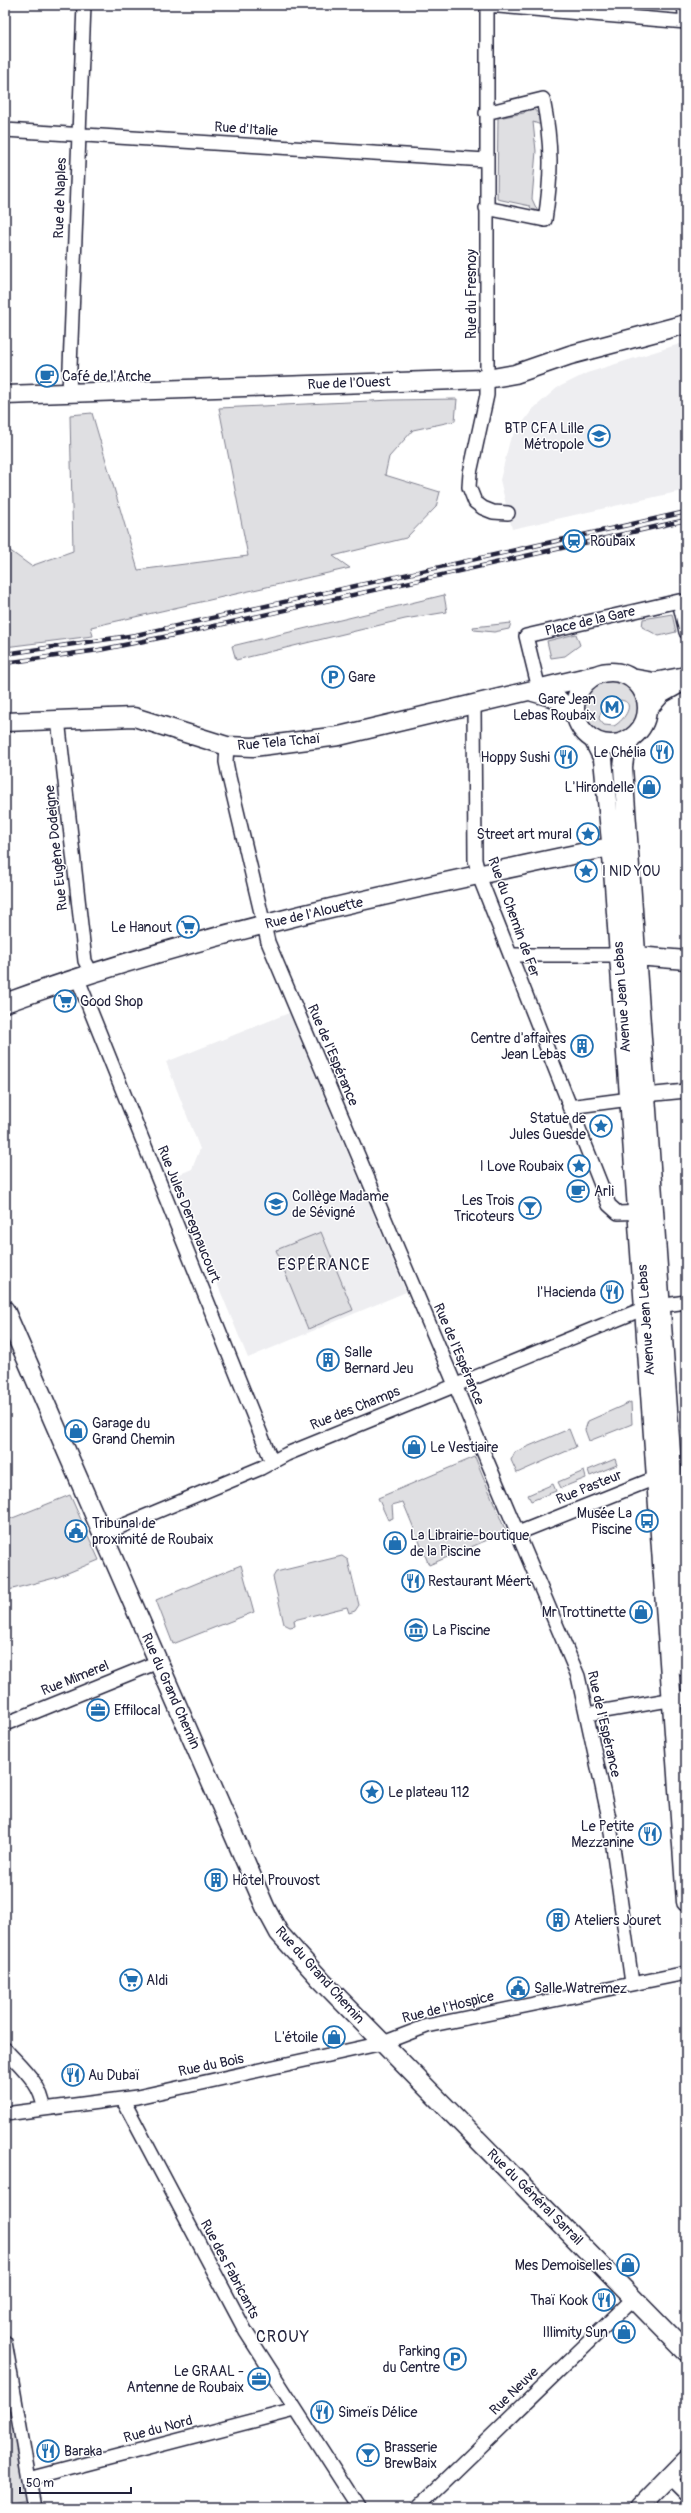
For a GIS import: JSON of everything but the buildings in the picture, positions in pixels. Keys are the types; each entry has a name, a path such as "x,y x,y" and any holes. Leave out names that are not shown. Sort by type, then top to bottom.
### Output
{"main road":[{"name":"Rue de l'Ouest","path":"5,395 487,379 515,374 570,356 686,324"},
{"path":"576,717 575,700 580,690 596,675 613,672 631,678 654,682 686,676"},
{"name":"Rue Tela Tchaï","path":"5,722 134,717 227,746 253,747 330,738 536,691 596,675"},
{"path":"536,691 562,702 576,717 582,731 594,741 613,745 631,738 643,726 647,710 643,692 631,678"},
{"path":"647,710 661,694 686,680"},
{"name":"Avenue Jean Lebas","path":"620,845 625,751 631,738"},
{"name":"Avenue Jean Lebas","path":"594,741 603,759 620,845 665,1474 679,1698 686,1902"},
{"name":"Rue de l'Alouette","path":"5,1003 84,975 263,925 620,845"},
{"path":"628,955 686,960"},
{"name":"Rue du Grand Chemin","path":"5,1310 274,1924 285,1940 321,1980 383,2043"},
{"name":"Avenue Jean Lebas","path":"665,1474 686,1666"},
{"name":"Rue du Général Sarrail","path":"383,2043 686,2352"},
{"path":"639,2508 686,2460"}],"street":[{"name":"Rue de Naples","path":"69,393 84,5"},
{"path":"487,5 686,22 684,5"},
{"name":"Rue du Fresnoy","path":"487,5 487,379 485,411 470,473 469,487 475,502 483,508 493,512 508,513"},
{"path":"486,113 543,99 551,149 550,181 544,220 486,208"},
{"name":"Rue d'Italie","path":"5,130 486,160"},
{"name":"Place de la Gare","path":"536,691 526,636 682,599 686,632"},
{"name":"Rue du Chemin de Fer","path":"474,705 475,860 479,876 569,1108 609,1205 618,1212 646,1212"},
{"name":"Rue Eugène Dodeigne","path":"58,719 85,961 84,975"},
{"name":"Rue de l'Espérance","path":"227,746 226,762 229,777 263,925 454,1384 578,1676 614,1847 632,1983"},
{"path":"510,955 628,955"},
{"name":"Rue Jules Deregnaucourt","path":"84,975 272,1462"},
{"path":"569,1108 686,1091"},
{"name":"Rue des Champs","path":"103,1534 272,1462 286,1454 454,1384 652,1306 686,1302"},
{"name":"Rue Pasteur","path":"518,1533 665,1474"},
{"name":"Rue Mimerel","path":"5,1724 158,1662"},
{"path":"587,1714 679,1698"},
{"name":"Rue de l'Hospice","path":"383,2043 430,2026 686,1973"},
{"name":"Rue du Bois","path":"5,2114 44,2108 123,2100 383,2043"},
{"path":"5,2049 36,2084 42,2095 44,2108"},
{"name":"Rue des Fabricants","path":"123,2100 238,2319 359,2508"},
{"name":"Rue Neuve","path":"416,2508 634,2298"},
{"path":"5,2342 7,2364 34,2508"},
{"name":"Rue du Nord","path":"29,2479 295,2410"},
{"path":"669,2478 686,2495"}],"shaded area":[{"path":"527,108 538,113 541,125 533,122 536,151 532,199 538,212 532,211 530,206 497,199 498,118 524,113"},
{"name":"BTP CFA Lille Métropole","path":"686,342 686,490 512,529 500,480 510,440 533,409 557,388 587,373"},
{"path":"457,399 455,421 413,430 389,457 385,475 440,492 436,507 406,538 333,556 350,568 91,627 93,636 5,647 5,547 31,566 73,551 70,415 92,413 138,570 248,556 219,408 392,400"},
{"path":"444,595 447,612 405,619 236,660 232,646"},
{"path":"672,614 676,632 659,636 642,627 643,619"},
{"path":"511,623 509,629 494,632 474,630 473,627"},
{"path":"576,634 580,645 565,656 551,658 547,641"},
{"path":"610,679 628,686 638,703 638,715 628,731 615,738 602,737 591,730 584,720 581,707 584,695 593,685","holes":["616,700 627,703 628,706 626,715 614,726 604,725 599,719 602,710"]},
{"name":"Collège Madame de Sévigné","path":"289,1013 406,1292 248,1358 173,1177 192,1169 200,1149 166,1062"},
{"path":"321,1232 353,1310 308,1329 276,1250"},
{"path":"631,1402 632,1424 589,1441 585,1430 588,1421"},
{"path":"569,1429 576,1447 517,1473 511,1460 515,1452"},
{"path":"475,1457 506,1532 429,1565 403,1502 392,1505 393,1518 388,1520 378,1498"},
{"path":"615,1459 617,1465 590,1476 588,1470"},
{"path":"584,1471 586,1478 561,1488 558,1482"},
{"path":"553,1484 556,1491 531,1501 528,1495"},
{"path":"70,1495 99,1560 58,1577 5,1591 5,1521"},
{"path":"342,1556 348,1560 359,1605 355,1611 349,1613 347,1607 294,1620 295,1626 290,1627 284,1624 273,1577 276,1572"},
{"path":"241,1565 254,1612 173,1644 156,1600"},
{"path":"5,2380 27,2501 5,2505"}],"railway":[{"path":"5,654 136,635 686,512"},
{"path":"5,663 99,650 179,634 686,520"}],"place":[{"name":"Café de l'Arche","path":"47,376"},
{"name":"BTP CFA Lille Métropole","path":"599,436"},
{"name":"Roubaix","path":"574,541"},
{"name":"Gare","path":"333,677"},
{"name":"Gare Jean Lebas Roubaix","path":"612,707"},
{"name":"Le Chélia","path":"662,752"},
{"name":"Hoppy Sushi","path":"566,757"},
{"name":"L'Hirondelle","path":"649,787"},
{"name":"Street art mural","path":"588,834"},
{"name":"I NID YOU","path":"586,871"},
{"name":"Le Hanout","path":"188,927"},
{"name":"Good Shop","path":"65,1001"},
{"name":"Centre d'affaires Jean Lebas","path":"582,1046"},
{"name":"Statue de Jules Guesde","path":"601,1126"},
{"name":"I Love Roubaix","path":"579,1166"},
{"name":"Arli","path":"578,1191"},
{"name":"Collège Madame de Sévigné","path":"276,1204"},
{"name":"Les Trois Tricoteurs","path":"530,1208"},
{"name":"l'Hacienda","path":"612,1292"},
{"name":"Salle Bernard Jeu","path":"328,1360"},
{"name":"Garage du Grand Chemin","path":"76,1431"},
{"name":"Le Vestiaire","path":"414,1447"},
{"name":"Musée La Piscine","path":"647,1521"},
{"name":"Tribunal de proximité de Roubaix","path":"76,1531"},
{"name":"La Librairie-boutique de la Piscine","path":"395,1543"},
{"name":"Restaurant Méert","path":"413,1581"},
{"name":"Mr Trottinette","path":"641,1612"},
{"name":"La Piscine","path":"416,1630"},
{"name":"Effilocal","path":"98,1710"},
{"name":"Le plateau 112","path":"372,1792"},
{"name":"Le Petite Mezzanine","path":"650,1834"},
{"name":"Hôtel Prouvost","path":"216,1880"},
{"name":"Ateliers Jouret","path":"558,1920"},
{"name":"Aldi","path":"131,1980"},
{"name":"Salle Watremez","path":"518,1988"},
{"name":"L'étoile","path":"334,2037"},
{"name":"Au Dubaï","path":"73,2075"},
{"name":"Mes Demoiselles","path":"628,2265"},
{"name":"Thaï Kook","path":"604,2300"},
{"name":"Illimity Sun","path":"624,2332"},
{"name":"Parking du Centre","path":"455,2359"},
{"name":"Le GRAAL - Antenne de Roubaix","path":"259,2379"},
{"name":"Simeïs Délice","path":"322,2412"},
{"name":"Baraka","path":"48,2451"},
{"name":"Brasserie BrewBaix","path":"368,2455"}],"district":[{"name":"ESPÉRANCE","path":"324,1265"},
{"name":"CROUY","path":"283,2337"}]}
